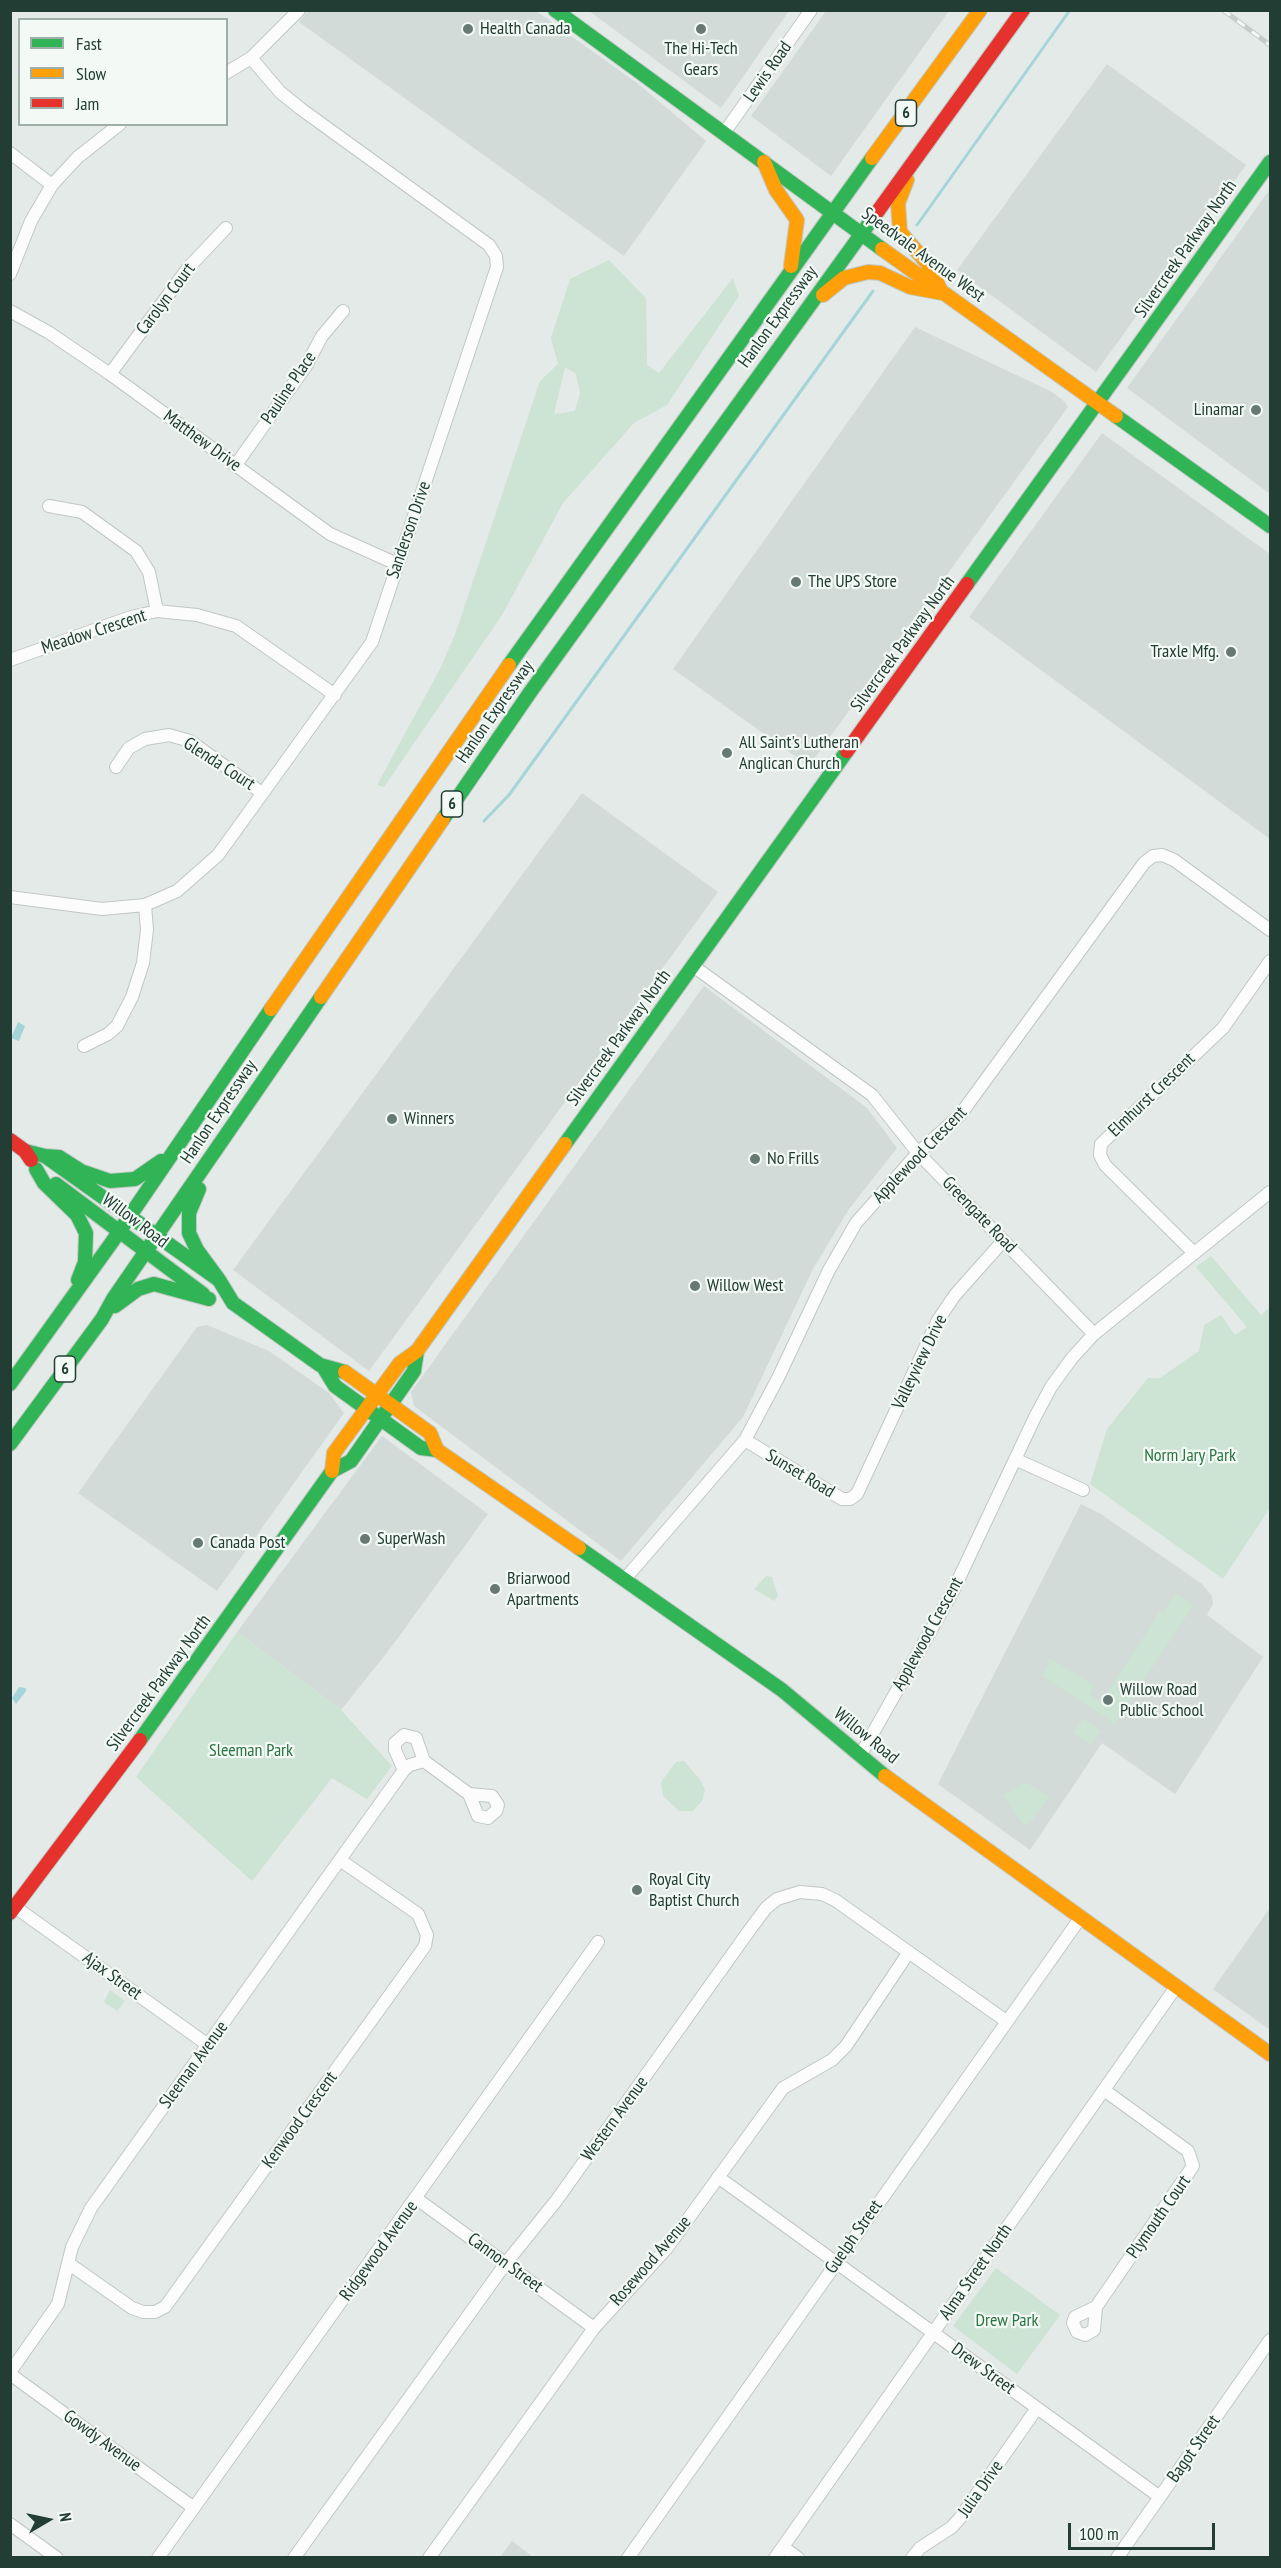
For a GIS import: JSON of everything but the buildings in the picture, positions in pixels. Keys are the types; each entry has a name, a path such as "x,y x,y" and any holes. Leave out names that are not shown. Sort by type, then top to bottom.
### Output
{"main road":[{"name":"Speedvale Avenue West","path":"555,10 860,234 1100,402 1270,526"},
{"name":"Hanlon Expressway","path":"10,1384 174,1152 439,764 789,270 834,213 980,10"},
{"name":"Hanlon Expressway","path":"10,1444 102,1319 216,1147 531,691 1023,10"},
{"path":"764,162 776,190 792,210 796,220 797,232 789,270"},
{"name":"Silvercreek Parkway North","path":"332,1471 334,1453 400,1363 417,1351 1270,162"},
{"path":"913,165 898,203 900,232 913,250 927,263 942,292"},
{"path":"809,306 844,279 868,272 880,273 910,287 942,292"},
{"name":"Willow Road","path":"10,1140 25,1151 36,1168 209,1299 233,1303"},
{"path":"216,1147 213,1166 197,1193 189,1213 189,1233 197,1250 219,1280"},
{"name":"Willow Road","path":"25,1151 45,1156 219,1280 233,1303 324,1368 335,1386 366,1409 420,1448 437,1449"},
{"path":"45,1156 59,1157 81,1171 110,1181 124,1181 145,1173 174,1152"},
{"path":"36,1168 44,1183 77,1215 86,1233 85,1262 73,1294"},
{"path":"102,1319 138,1289 154,1284 209,1299"},
{"name":"Silvercreek Parkway North","path":"13,1910 103,1792 332,1471 351,1461 414,1371 417,1351"},
{"name":"Willow Road","path":"324,1368 345,1372 377,1394 430,1433 437,1449 782,1690 860,1756 1270,2054"}],"street":[{"path":"228,72 251,58 299,10"},
{"name":"Lewis Road","path":"724,133 811,10"},
{"name":"Sanderson Drive","path":"10,897 102,909 145,905 177,891 218,855 372,642 497,267 496,256 489,245 280,92 251,58"},
{"path":"10,274 31,221 52,185 78,157 117,126"},
{"path":"10,153 52,185"},
{"name":"Carolyn Court","path":"110,374 188,268 226,228"},
{"name":"Matthew Drive","path":"10,311 38,326 110,374 330,534 397,564"},
{"name":"Pauline Place","path":"236,466 306,366 322,336 343,311"},
{"path":"49,506 82,512 136,551 149,572 157,611"},
{"name":"Meadow Crescent","path":"10,660 131,617 157,611 197,615 236,626 335,695"},
{"name":"Glenda Court","path":"116,767 129,748 146,739 169,735 190,741 262,793"},
{"name":"Applewood Crescent","path":"624,1580 745,1440 856,1223 918,1153 960,1115 1144,863 1152,856 1162,855 1174,860 1270,930"},
{"path":"84,1046 108,1034 117,1026 132,997 143,963 147,930 145,905"},
{"name":"Elmhurst Crescent","path":"1192,1252 1105,1165 1100,1155 1101,1144 1223,1028 1270,961"},
{"name":"Greengate Road","path":"693,966 872,1095 918,1153 1094,1334"},
{"name":"Applewood Crescent","path":"860,1756 953,1591 1051,1387 1094,1334 1192,1252 1270,1192"},
{"name":"Valleyview Drive","path":"857,1494 938,1320 955,1295 1003,1241"},
{"name":"Sunset Road","path":"745,1440 842,1499 849,1499 857,1494"},
{"path":"1015,1459 1083,1490"},
{"path":"424,1761 410,1765 404,1770 395,1750 395,1743 404,1735 416,1738 424,1761 469,1794"},
{"name":"Sleeman Avenue","path":"10,2373 58,2304 78,2229 91,2208 404,1770"},
{"name":"Kenwood Crescent","path":"68,2263 132,2308 142,2312 155,2312 165,2307 425,1946 427,1935 418,1914 340,1860"},
{"name":"Western Avenue","path":"294,2558 506,2263 556,2201 751,1928 766,1908 777,1899 800,1892 822,1894 835,1900 1006,2021"},
{"name":"Ajax Street","path":"13,1910 208,2045"},
{"name":"Guelph Street","path":"628,2558 1081,1917"},
{"name":"Ridgewood Avenue","path":"158,2558 417,2199 598,1942"},
{"name":"Rosewood Avenue","path":"429,2558 594,2328 668,2248 783,2088 832,2060 846,2046 909,1952"},
{"name":"Alma Street North","path":"775,2558 1176,1987"},
{"name":"Plymouth Court","path":"1096,2307 1194,2166 1188,2151 1104,2090"},
{"name":"Drew Street","path":"718,2177 1160,2497"},
{"name":"Cannon Street","path":"417,2199 594,2328"},
{"name":"Bagot Street","path":"1117,2558 1270,2340"},
{"name":"Gowdy Avenue","path":"10,2373 194,2508"},
{"name":"Julia Drive","path":"912,2558 920,2548 952,2527 960,2518 1037,2408"},
{"path":"10,2524 57,2558"},
{"path":"783,2547 798,2558"}],"shaded area":[{"path":"308,11 536,11 637,83 706,141 624,256 299,22"},
{"path":"589,11 789,11 721,108"},
{"path":"826,11 949,11 831,176 751,116"},
{"path":"1107,64 1246,165 1096,372 957,270"},
{"path":"1270,189 1270,494 1127,388"},
{"path":"915,327 1052,392 1068,407 809,766 673,669"},
{"path":"1102,433 1270,554 1270,839 969,617"},
{"path":"582,793 718,892 369,1371 233,1270"},
{"path":"704,986 867,1108 897,1148 849,1209 813,1269 743,1417 621,1561 414,1406 411,1392"},
{"path":"207,1325 269,1351 329,1393 344,1413 217,1591 78,1493 197,1327"},
{"path":"382,1436 488,1514 389,1650 341,1710 237,1632"},
{"name":"Willow Road Public School","path":"1081,1504 1101,1514 1202,1584 1212,1596 1213,1604 1207,1615 1263,1657 1175,1794 1102,1743 1030,1850 938,1784"},
{"path":"1270,1908 1270,2030 1213,1989"},
{"path":"512,2541 533,2557 500,2557"}],"green space":[{"path":"609,260 646,298 647,365 659,373 733,278 739,296 667,405 634,423 563,503 502,615 384,787 377,785 440,669 456,632 540,381 558,364 551,338 570,279","holes":["565,367 576,374 580,393 575,411 554,414"]},
{"name":"Norm Jary Park","path":"1211,1256 1261,1315 1270,1307 1270,1508 1223,1579 1090,1484 1107,1429 1148,1378 1160,1378 1199,1351 1204,1325 1221,1315 1235,1335 1247,1327 1196,1267"},
{"path":"766,1576 772,1577 778,1596 774,1601 754,1589"},
{"path":"1175,1593 1194,1605 1115,1724 1041,1675 1049,1664 1047,1662 1050,1658 1095,1686 1090,1694 1101,1702 1160,1611 1163,1613"},
{"name":"Sleeman Park","path":"237,1632 341,1710 392,1766 367,1799 332,1778 252,1881 136,1777"},
{"path":"1083,1718 1101,1731 1091,1745 1073,1733"},
{"path":"684,1761 701,1781 705,1790 702,1801 693,1811 679,1811 663,1796 661,1782 676,1762"},
{"path":"1025,1782 1050,1797 1028,1826 1021,1822 1003,1795"},
{"path":"110,1990 125,2001 117,2011 104,2002"},
{"name":"Drew Park","path":"996,2268 1060,2315 1017,2374 953,2326"}],"water":[{"path":"18,1022 25,1026 19,1041 11,1038"},
{"path":"19,1687 26,1688 26,1691 16,1704 12,1698"}],"waterway":[{"path":"917,225 1070,10"},
{"path":"484,821 509,795 873,291"}],"railway":[{"path":"1223,10 1270,45"}],"traffic: fast":[{"path":"555,10 882,249"},
{"path":"509,665 872,158"},
{"path":"967,584 1270,162"},
{"path":"443,819 531,691 878,211"},
{"path":"1116,416 1270,526"},
{"path":"565,1144 847,751"},
{"path":"10,1444 102,1319 113,1299 321,997"},
{"path":"10,1384 112,1242 271,1009"},
{"path":"25,1151 45,1156 219,1280 233,1303 320,1365 345,1372"},
{"path":"45,1156 59,1157 81,1171 110,1181 135,1179 161,1161"},
{"path":"36,1169 44,1183 77,1215 86,1233 85,1262 78,1280"},
{"path":"56,1184 203,1294"},
{"path":"199,1189 189,1213 189,1233 197,1250 219,1280"},
{"path":"115,1306 138,1289 154,1284 209,1299"},
{"path":"140,1740 332,1471 351,1461 414,1371 417,1351"},
{"path":"324,1368 335,1386 421,1448 437,1450"},
{"path":"579,1548 782,1690 885,1776"}],"traffic: slow":[{"path":"872,158 980,10"},
{"path":"764,162 776,190 797,220 791,266"},
{"path":"907,180 898,203 900,232 927,263 942,293"},
{"path":"882,249 1116,416"},
{"path":"823,295 844,278 868,272 880,273 910,287 942,293"},
{"path":"271,1009 509,665"},
{"path":"321,997 443,819"},
{"path":"332,1471 334,1453 400,1363 417,1351 565,1144"},
{"path":"345,1372 430,1433 437,1450 579,1548"},
{"path":"885,1776 1270,2054"}],"traffic: jam":[{"path":"878,211 1023,10"},
{"path":"847,751 967,584"},
{"path":"10,1140 25,1151 31,1160"},
{"path":"10,1913 140,1740"}],"place":[{"name":"Health Canada","path":"468,29"},
{"name":"The Hi-Tech Gears","path":"701,29"},
{"name":"Linamar","path":"1256,410"},
{"name":"The UPS Store","path":"796,582"},
{"name":"Traxle Mfg.","path":"1231,652"},
{"name":"All Saint's Lutheran Anglican Church","path":"727,753"},
{"name":"Winners","path":"392,1119"},
{"name":"No Frills","path":"755,1159"},
{"name":"Willow West","path":"695,1286"},
{"name":"SuperWash","path":"365,1539"},
{"name":"Canada Post","path":"198,1543"},
{"name":"Briarwood Apartments","path":"495,1589"},
{"name":"Willow Road Public School","path":"1108,1700"},
{"name":"Royal City Baptist Church","path":"637,1890"}]}
